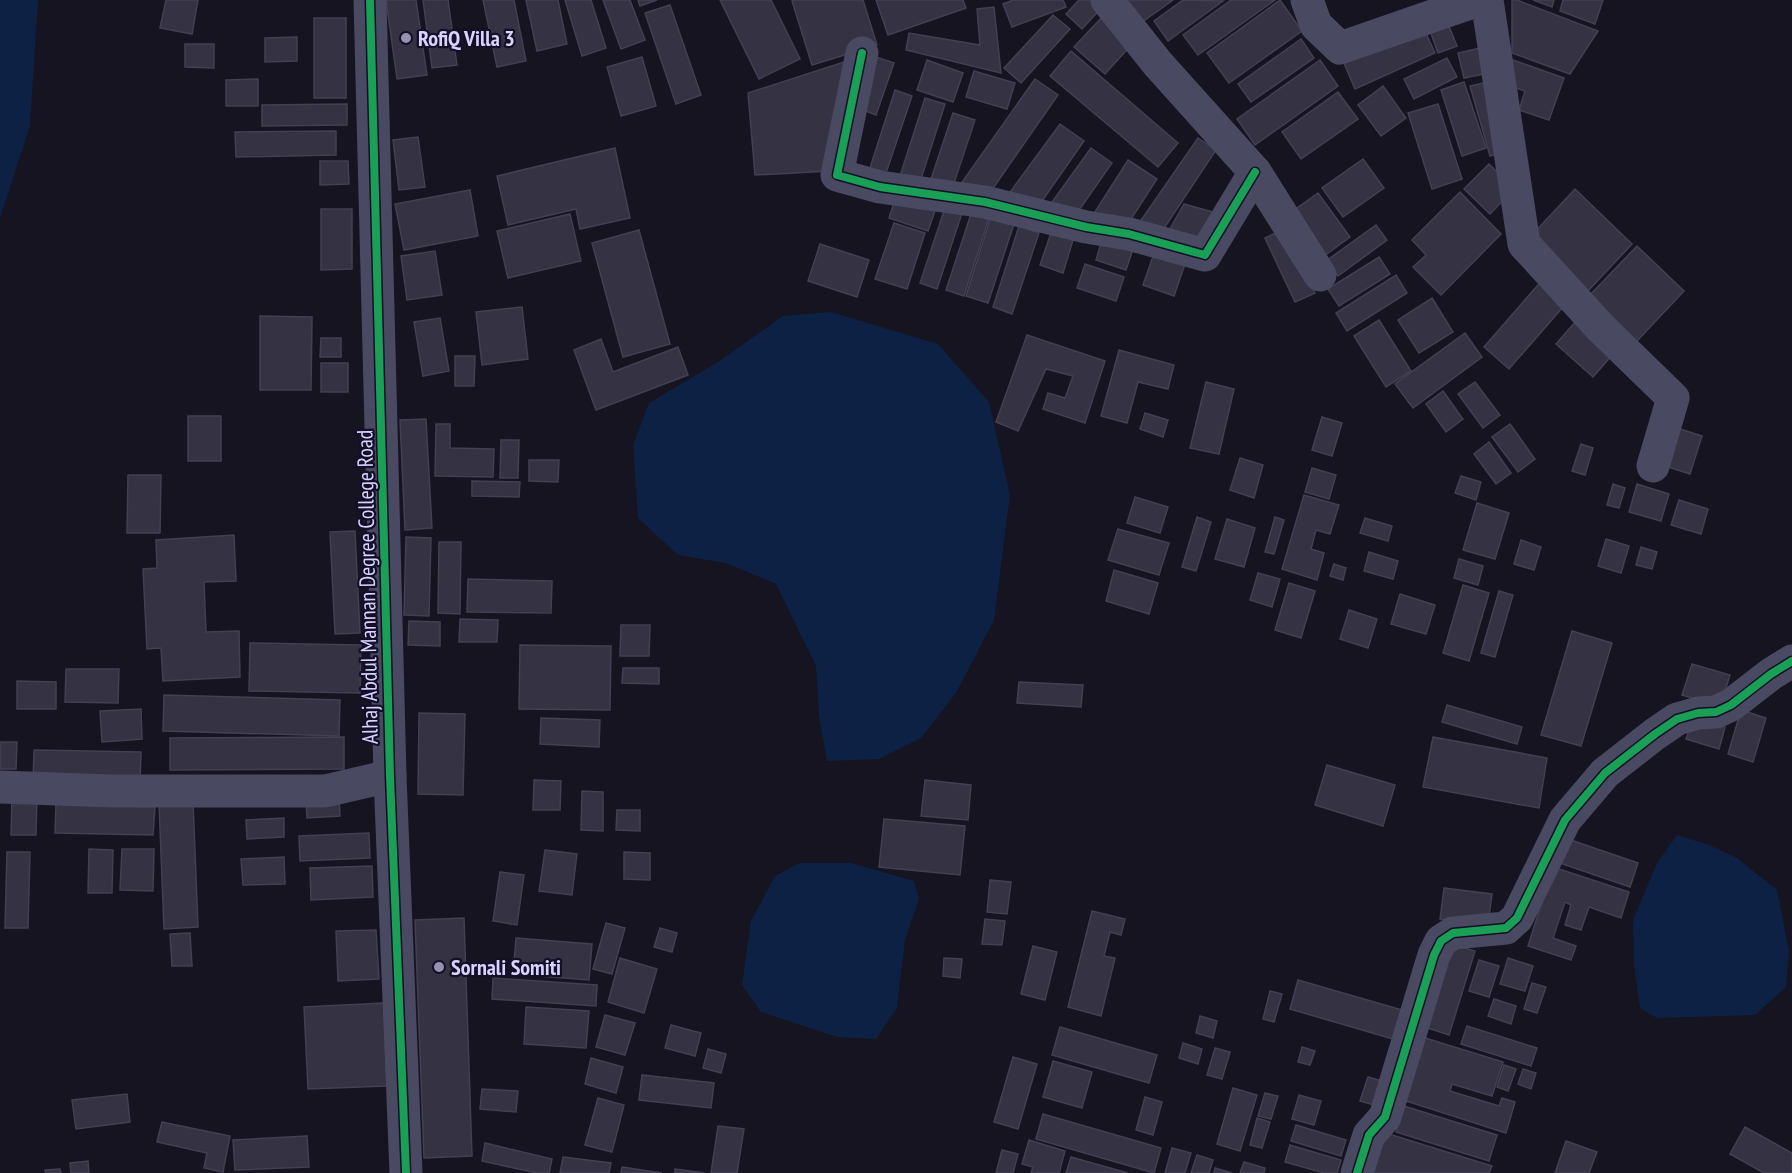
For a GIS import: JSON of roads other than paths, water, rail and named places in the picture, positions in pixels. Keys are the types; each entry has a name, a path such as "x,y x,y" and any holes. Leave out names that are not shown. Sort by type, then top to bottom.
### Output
{"street":[{"name":"Alhaj Abdul Mannan Degree College Road","path":"370,0 390,776 406,1173"},
{"path":"1107,0 1158,64 1255,172 1320,275"},
{"path":"1307,0 1316,25 1340,48 1479,0"},
{"path":"1487,0 1524,244 1601,328 1674,398 1653,466"},
{"path":"862,53 837,175 880,187 985,202 1086,227 1129,234 1205,255 1255,172"},
{"path":"1357,1173 1369,1135 1385,1117 1431,966 1441,941 1453,933 1506,928 1511,925 1517,918 1565,820 1605,773 1677,719 1698,713 1716,712 1731,705 1792,661"},
{"path":"0,787 112,791 325,791 390,776"}],"water":[{"path":"0,0 38,0 30,126 0,218"},
{"path":"831,312 938,344 989,402 1010,495 994,620 956,693 921,738 879,759 827,761 819,716 816,666 776,584 726,563 678,555 638,518 633,445 649,403 718,362 783,316"},
{"path":"1677,835 1709,845 1737,858 1777,890 1789,951 1786,987 1755,1015 1657,1018 1640,1008 1634,966 1633,920 1657,863"},
{"path":"800,863 851,863 914,881 919,899 905,940 897,1008 876,1039 837,1037 761,1012 742,985 751,921 775,876"}],"place":[{"name":"RofiQ Villa 3","path":"406,38"},
{"name":"Sornali Somiti","path":"439,967"}]}
